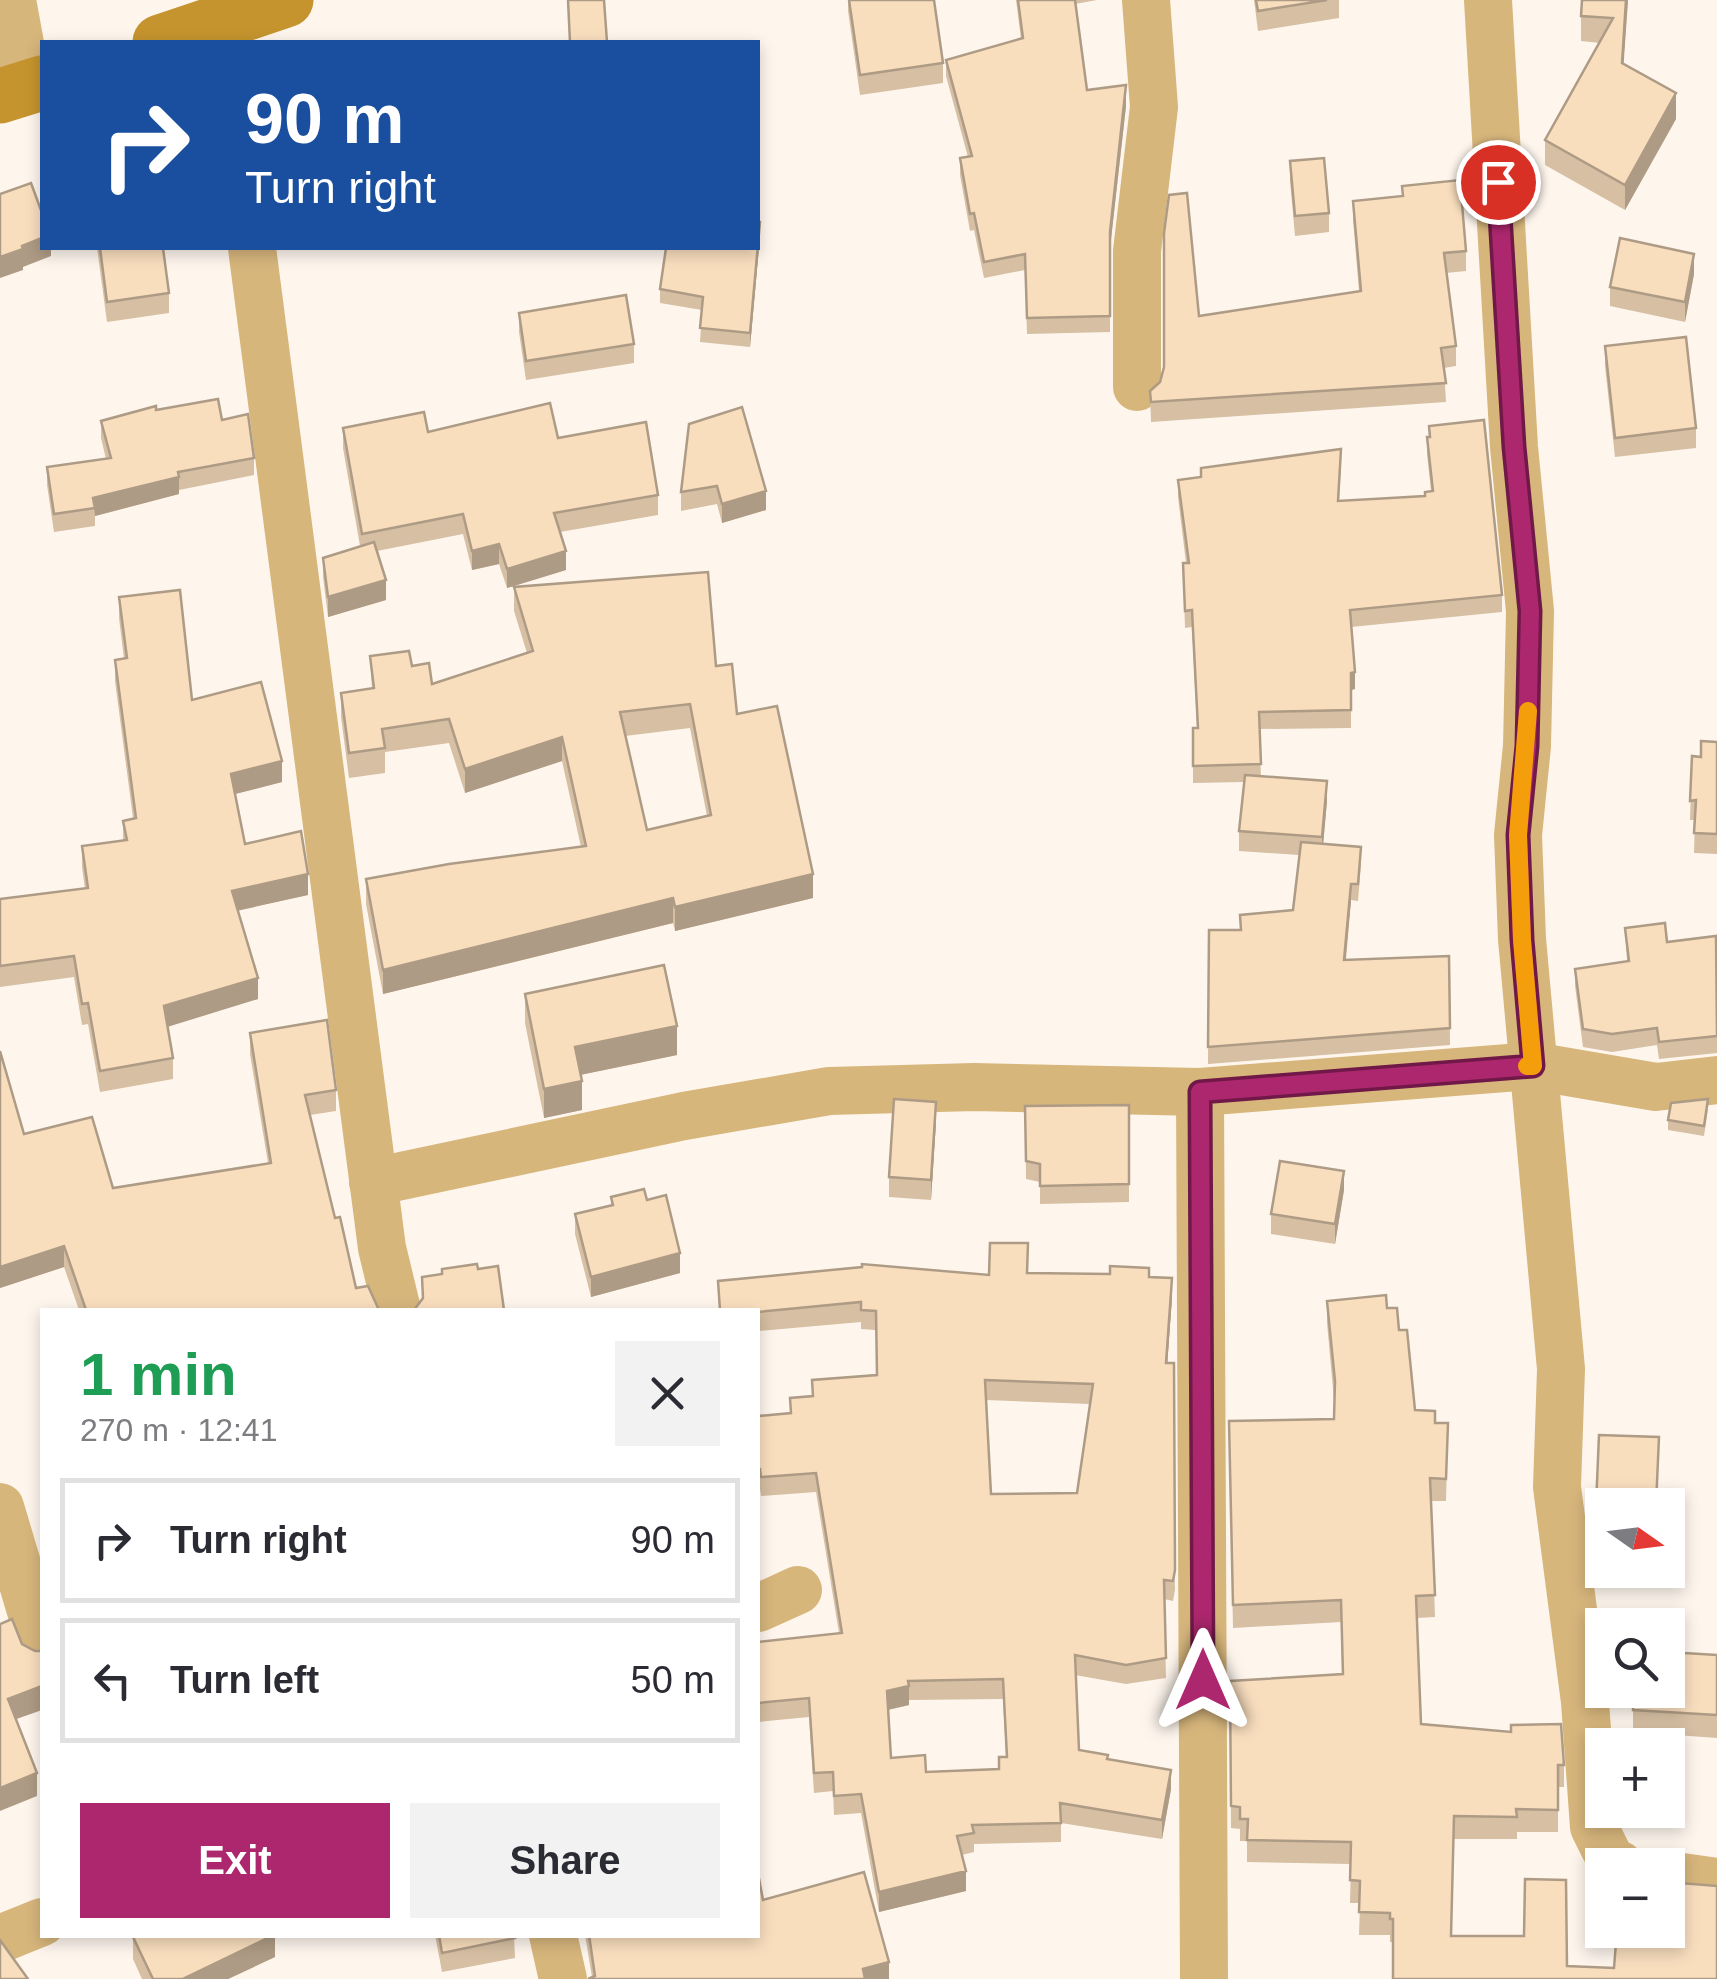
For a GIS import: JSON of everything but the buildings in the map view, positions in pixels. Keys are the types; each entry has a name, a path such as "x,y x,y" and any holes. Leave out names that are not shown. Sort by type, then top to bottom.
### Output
{"street":[{"path":"12,0 23,89"},
{"path":"172,40 225,31 286,0"},
{"path":"1137,388 1137,251 1154,107 1146,0"},
{"path":"1488,0 1514,447 1530,611 1527,746 1518,835 1522,940 1561,1369 1557,1487 1585,1702 1594,1827 1604,1848"},
{"path":"252,250 373,1182 382,1248 397,1308"},
{"path":"373,1182 684,1116 829,1092 974,1086 1200,1092 1533,1066 1656,1087 1717,1080"},
{"path":"1200,1092 1204,1979"},
{"path":"0,1507 40,1641"},
{"path":"1685,1877 1717,1882"},
{"path":"0,1939 40,1923"},
{"path":"554,1938 562,1979"}],"slow traffic":[{"path":"1527,1066 1533,1066 1518,835 1528,711"}],"route":[{"path":"1203,1680 1200,1092 1533,1066 1518,835 1527,746 1530,611 1514,447 1498,182"}]}
